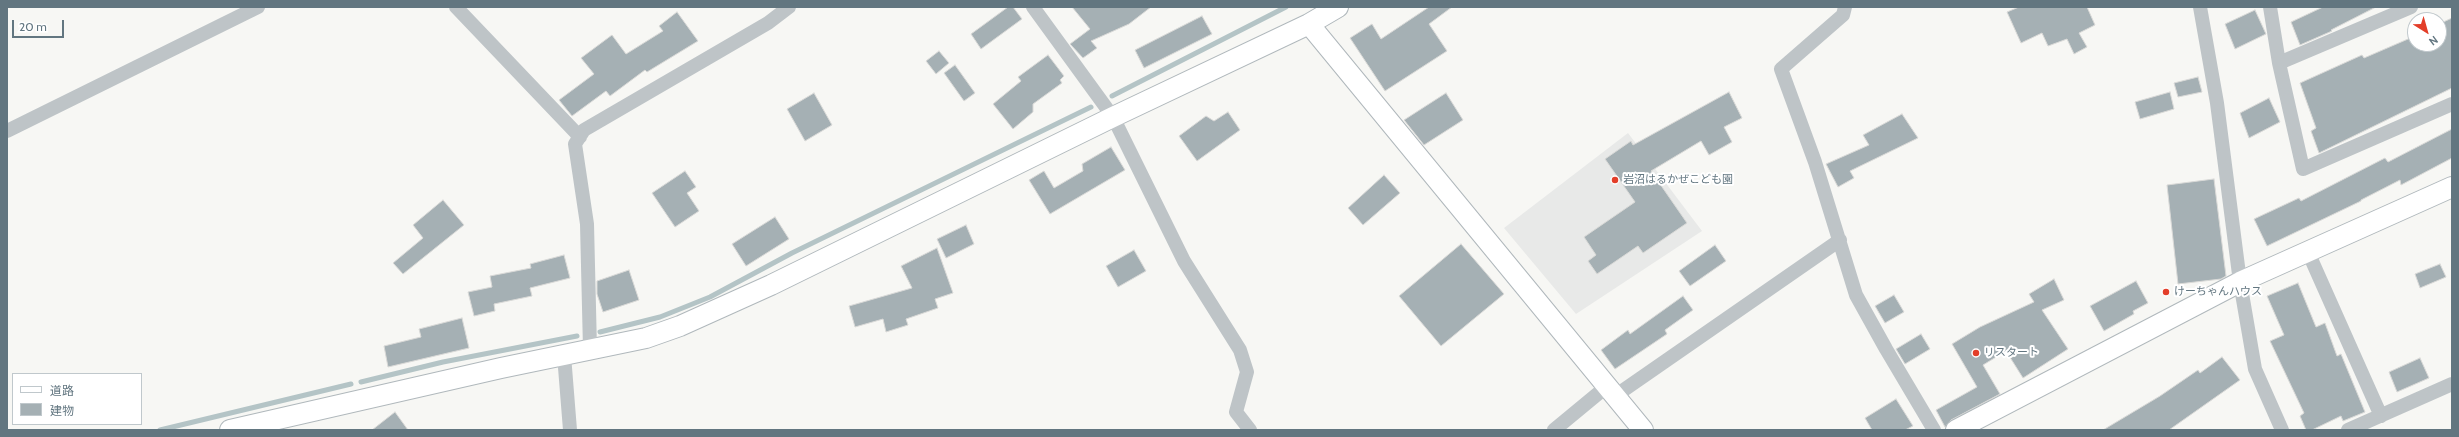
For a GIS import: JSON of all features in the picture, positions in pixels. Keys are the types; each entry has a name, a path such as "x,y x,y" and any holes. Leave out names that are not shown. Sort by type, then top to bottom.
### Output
{"street":[{"path":"7,131 258,7"},
{"path":"456,7 580,137"},
{"path":"590,349 587,224 575,144 584,130 768,24 790,7"},
{"path":"1033,7 1113,117 1184,261 1240,350 1247,372 1236,412 1250,430"},
{"path":"230,430 590,349 646,338 723,308 1113,117 1309,24 1338,7"},
{"path":"1845,7 1843,15 1780,69 1815,162 1856,295 1934,430"},
{"path":"2200,7 2217,103 2240,282 2255,369 2282,430"},
{"path":"2270,7 2279,63 2303,169 2452,104"},
{"path":"2279,63 2411,7"},
{"path":"1309,24 1610,392 1643,430"},
{"path":"1956,430 2240,282 2452,187"},
{"path":"1554,430 1840,240"},
{"path":"2308,252 2381,416"},
{"path":"564,355 570,430"},
{"path":"2348,430 2452,384"}],"shaded area":[{"name":"岩沼はるかぜこども園","path":"1628,133 1702,231 1576,314 1504,228"}],"building":[{"path":"1008,7 1013,7 1022,19 981,49 971,34"},
{"path":"1072,7 1151,7 1129,24 1091,41 1097,48 1083,58 1070,44 1090,29"},
{"path":"1429,7 1452,7 1429,24 1447,51 1385,91 1350,38 1372,24 1381,39"},
{"path":"2019,7 2087,7 2095,25 2079,33 2087,47 2074,54 2067,39 2048,46 2042,33 2021,43 2007,12"},
{"path":"2323,7 2376,7 2331,30 2332,31 2300,45 2291,22"},
{"path":"2255,10 2266,34 2235,49 2225,24"},
{"path":"677,12 698,41 647,72 645,70 610,96 606,91 572,116 559,100 594,74 581,58 612,35 626,54 663,31 659,26"},
{"path":"1202,16 1212,34 1144,68 1135,50"},
{"path":"2452,18 2452,88 2319,153 2311,131 2316,128 2300,83 2362,55 2364,58 2407,39 2407,52 2447,52 2447,20"},
{"path":"939,51 949,63 936,74 926,61"},
{"path":"1048,55 1064,76 1060,80 1062,83 1033,104 1033,112 1013,129 993,104 1021,81 1018,77"},
{"path":"955,65 975,93 964,101 944,73"},
{"path":"2198,77 2202,92 2178,97 2174,83"},
{"path":"1729,92 1742,118 1724,127 1732,142 1709,155 1701,141 1651,171 1687,223 1643,253 1638,246 1597,274 1588,261 1596,255 1584,237 1635,202 1605,159 1631,141 1633,145"},
{"path":"2170,92 2174,109 2140,119 2135,102"},
{"path":"814,93 832,125 805,141 787,109"},
{"path":"1446,93 1463,120 1424,145 1404,120"},
{"path":"2269,98 2280,122 2249,138 2240,113"},
{"path":"1228,112 1240,130 1197,161 1179,136 1206,116 1214,121"},
{"path":"1902,114 1918,138 1850,171 1854,178 1838,187 1826,164 1869,145 1863,135"},
{"path":"2452,129 2452,158 2401,185 2400,180 2361,201 2267,246 2254,219 2299,198 2301,201 2385,158 2388,162"},
{"path":"1111,147 1125,170 1050,214 1029,180 1044,171 1054,188 1083,171 1082,164"},
{"path":"685,171 696,187 687,193 699,211 675,227 652,193"},
{"path":"1384,175 1400,193 1363,225 1348,208"},
{"path":"2214,179 2226,276 2221,279 2178,284 2167,185"},
{"path":"443,200 464,225 403,274 393,263 423,238 413,225"},
{"path":"775,217 789,239 746,266 732,244"},
{"path":"966,225 974,244 946,258 937,239"},
{"path":"1461,244 1504,294 1441,346 1399,296"},
{"path":"1715,245 1726,261 1690,286 1679,271"},
{"path":"937,248 953,293 935,299 938,308 906,319 908,325 886,332 883,319 855,327 849,306 912,288 901,266"},
{"path":"1134,250 1146,271 1118,287 1106,266"},
{"path":"564,255 570,278 530,288 532,296 494,304 495,311 474,316 468,292 492,287 490,276 531,268 530,264"},
{"path":"2440,264 2446,277 2420,288 2415,274"},
{"path":"629,270 639,300 603,312 597,294 597,281"},
{"path":"2054,279 2064,300 2042,310 2068,349 2023,378 2006,351 1983,365 2000,394 1951,420 1945,427 1936,410 1977,387 1952,344 1980,327 2034,302 2029,294"},
{"path":"2136,281 2148,303 2133,311 2134,314 2104,331 2090,306"},
{"path":"2298,283 2316,327 2325,323 2337,356 2341,354 2365,412 2343,421 2341,416 2312,430 2306,430 2300,416 2304,413 2270,341 2284,335 2267,296"},
{"path":"1894,295 1904,312 1885,323 1875,306"},
{"path":"1683,296 1693,310 1665,330 1667,334 1615,369 1601,350 1628,330 1630,334"},
{"path":"462,318 469,348 388,367 384,346 421,337 419,329"},
{"path":"1921,334 1930,349 1905,364 1896,349"},
{"path":"2222,357 2240,380 2169,430 2103,430 2160,396 2198,370 2200,373"},
{"path":"2420,358 2429,378 2397,392 2389,372"},
{"path":"1896,399 1913,426 1905,430 1872,430 1865,418"},
{"path":"395,412 408,430 372,430"}],"waterway":[{"path":"1112,96 1286,7"},
{"path":"600,332 660,317 710,297 792,253 1091,107"},
{"path":"361,382 443,362 577,336"},
{"path":"160,430 351,384"}],"place":[{"name":"岩沼はるかぜこども園","path":"1615,180"},
{"name":"けーちゃんハウス","path":"2166,292"},
{"name":"リスタート","path":"1976,353"}]}
